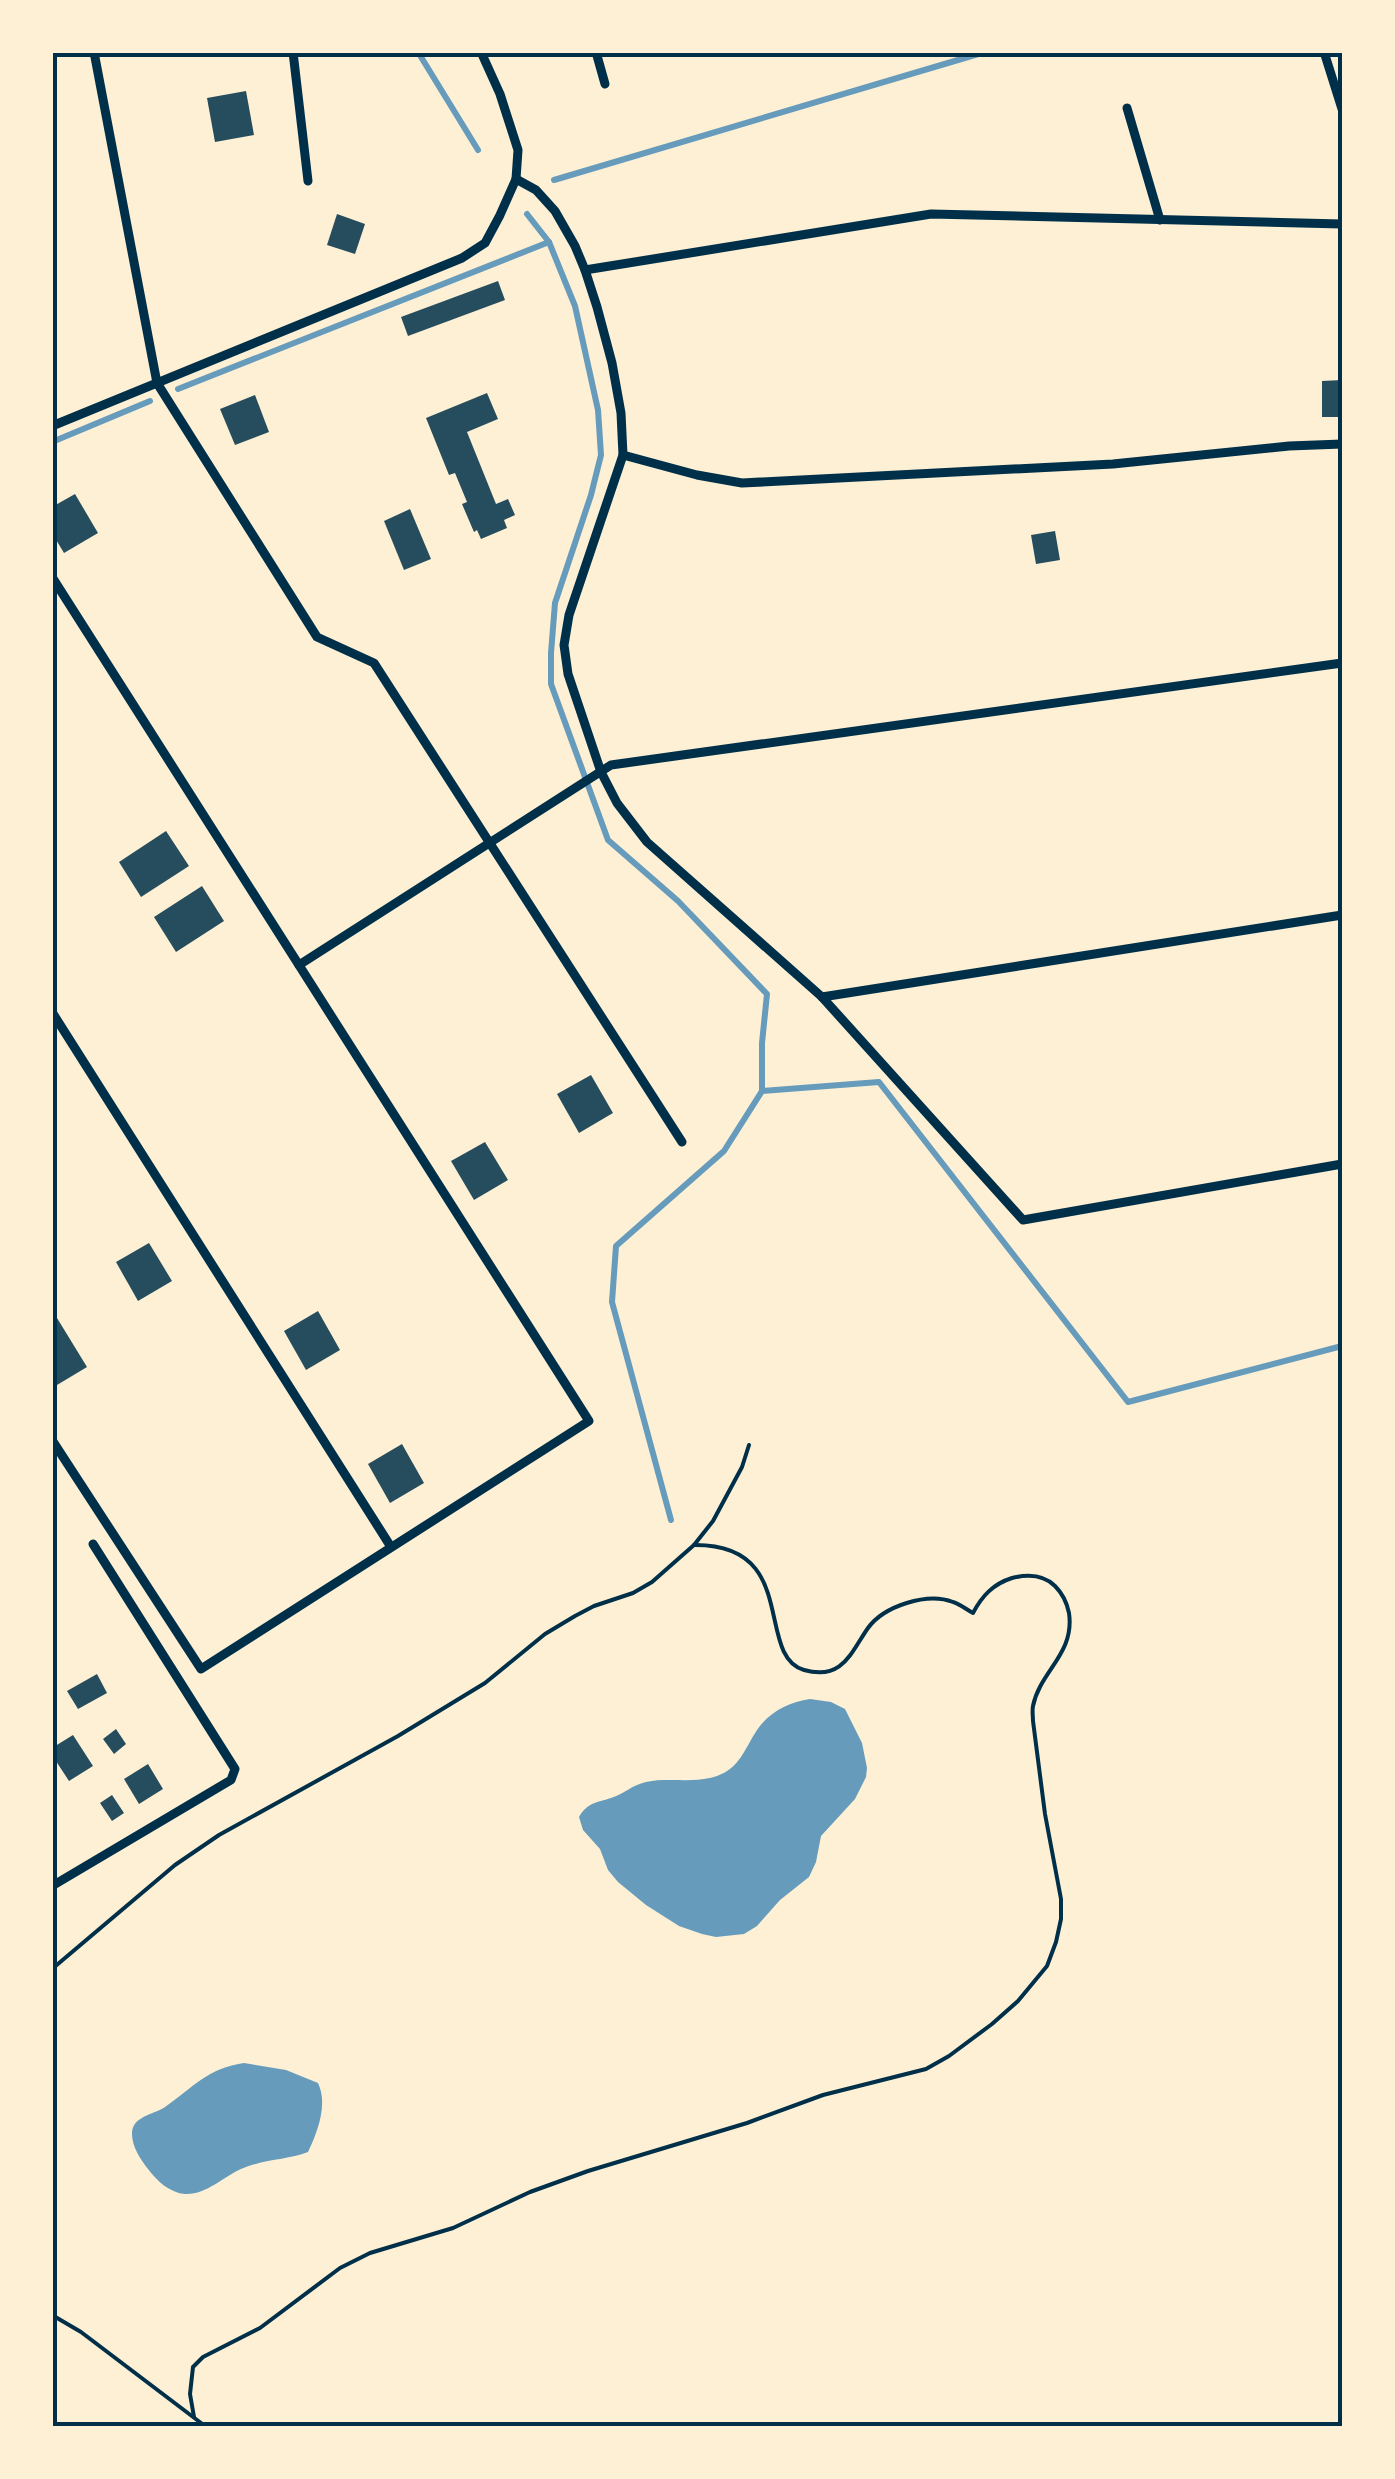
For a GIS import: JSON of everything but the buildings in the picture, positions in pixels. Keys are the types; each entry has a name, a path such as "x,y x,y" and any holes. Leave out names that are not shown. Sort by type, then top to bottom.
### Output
{"street":[{"path":"94,52 157,383 317,637 374,664 682,1142"},
{"path":"293,52 308,181"},
{"path":"52,426 462,258 485,242 516,179 518,150 481,52"},
{"path":"596,52 605,84"},
{"path":"1325,56 1342,109"},
{"path":"1128,108 1160,220"},
{"path":"516,179 536,190 555,211 585,270 612,363 621,414 622,455 569,615 564,645 568,674 601,772 617,803 647,842 822,996 1023,1220 1342,1164"},
{"path":"585,270 931,214 1342,224"},
{"path":"622,455 742,482 1113,464 1342,444"},
{"path":"52,577 588,1421 201,1669 52,1440"},
{"path":"299,965 612,765 1342,663"},
{"path":"822,996 1342,915"},
{"path":"52,1012 391,1548"},
{"path":"53,1884 231,1780 235,1769 93,1544"}],"path":[{"path":"52,1968 164,1874 219,1835 398,1736 485,1682 545,1634 575,1616 652,1582 714,1520 749,1446"},
{"path":"194,2417 190,2394 193,2366 202,2357 260,2328 340,2268 370,2254 452,2228 530,2192 588,2171 747,2124 823,2095 926,2069 992,2024 1018,2001 1046,1966 1056,1942 1061,1899 1033,1706 1066,1645 1070,1628 1060,1591 1046,1578 1030,1575 998,1584 980,1600 973,1614 953,1602 936,1599 905,1604 878,1618 840,1666 816,1672 801,1669 783,1654 766,1584 742,1556 714,1544 694,1544"},
{"path":"52,2315 81,2332 205,2426"}],"water":[{"path":"810,1699 845,1709 862,1743 867,1768 855,1799 821,1836 809,1877 780,1900 757,1926 744,1934 716,1937 679,1926 618,1882 608,1870 600,1849 583,1830 579,1817 586,1808 646,1782 717,1776 737,1763 767,1718 787,1705"},
{"path":"244,2063 286,2070 318,2083 322,2109 308,2152 250,2166 200,2192 185,2194 169,2189 137,2153 132,2134 135,2123 165,2107 210,2074"}],"waterway":[{"path":"418,52 478,150"},
{"path":"554,180 985,52"},
{"path":"527,214 549,242 575,306 598,410 601,455 555,603 551,684 608,840 678,901 767,994 762,1091 724,1151 616,1246 612,1302 671,1520"},
{"path":"178,389 549,242"},
{"path":"52,442 150,401"},
{"path":"762,1091 879,1082 1128,1402 1342,1346"}]}
